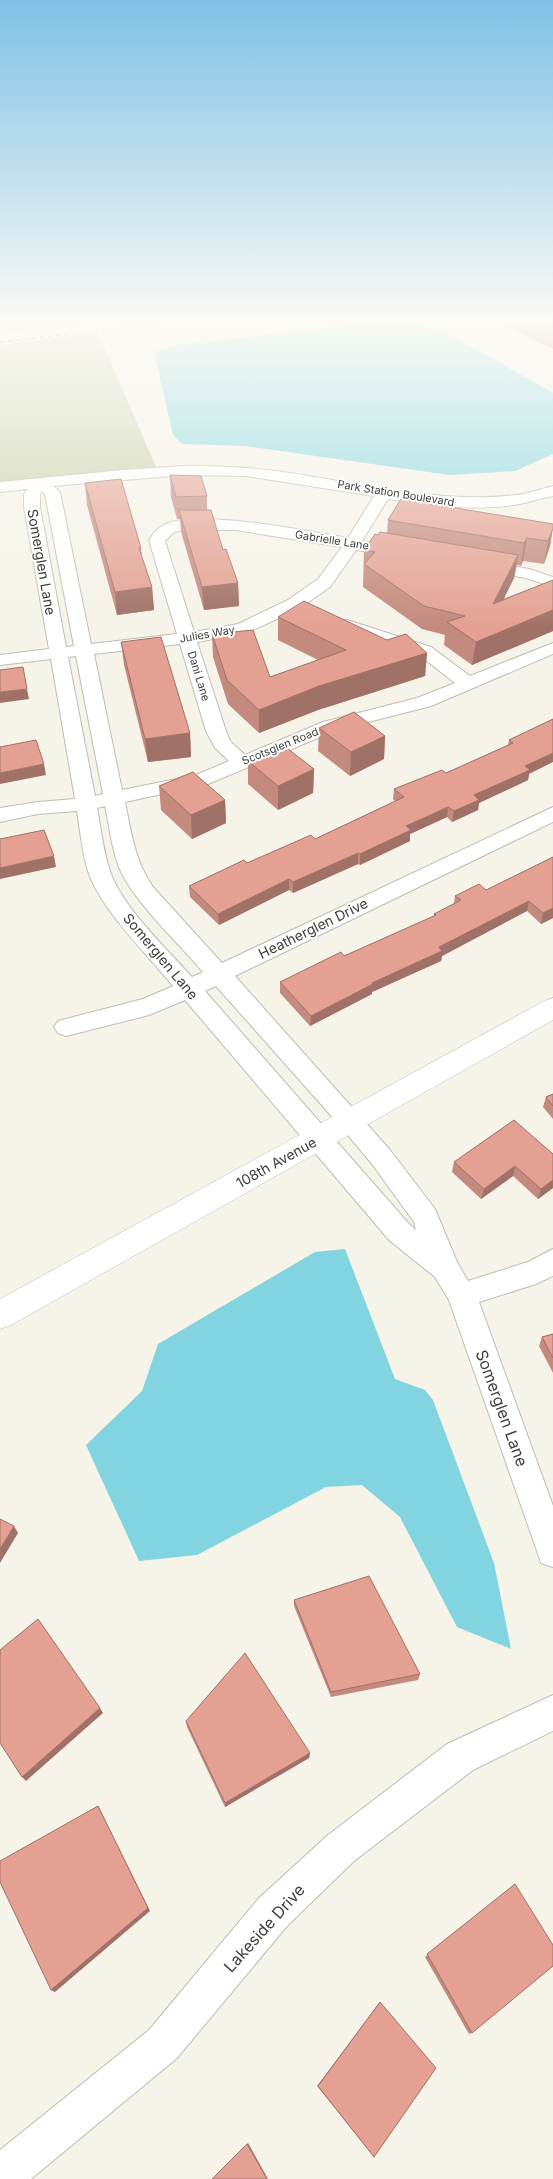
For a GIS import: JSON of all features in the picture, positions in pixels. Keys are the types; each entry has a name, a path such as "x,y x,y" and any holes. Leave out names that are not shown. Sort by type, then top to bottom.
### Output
{"street":[{"name":"Park Station Boulevard","path":"0,497 42,490 171,481 219,481 381,497 461,502 485,502 546,494"},
{"name":"Park Station Boulevard","path":"0,487 42,490"},
{"name":"Somerglen Lane","path":"42,490 83,650 125,854 133,874 145,892 351,1121 381,1157 425,1217 445,1268 462,1295 553,1551"},
{"name":"Somerglen Lane","path":"42,490 32,506 57,653 98,869 109,892 128,918 188,989 320,1138 399,1232 445,1268"},
{"path":"546,494 553,506"},
{"name":"Park Station Boulevard","path":"381,497 436,511 470,514 496,514 553,506"},
{"name":"Julies Way","path":"0,660 188,638 243,628 294,604 324,583 353,543 381,497"},
{"name":"Gabrielle Lane","path":"168,529 197,524 236,525 412,553"},
{"name":"Dani Lane","path":"168,529 157,540 216,731 222,744 240,762"},
{"path":"470,564 529,574 553,582"},
{"path":"294,604 319,616 425,651 468,684"},
{"name":"Scotsglen Road","path":"0,815 38,808 86,804 201,780 240,762 330,726 424,702 553,648"},
{"name":"Heatherglen Drive","path":"66,1027 149,1006 188,989 553,814"},
{"name":"108th Avenue","path":"0,1315 553,1008"},
{"path":"462,1295 536,1272 553,1261"},
{"name":"Lakeside Drive","path":"0,2177 162,2044 274,1912 341,1848 460,1757 553,1713"}],"green space":[{"path":"0,424 137,424 160,476 0,492"}],"water":[{"path":"170,424 553,424 553,454 515,471 450,475 245,446 182,444 173,435"},
{"path":"345,1249 395,1379 425,1390 433,1400 494,1563 511,1649 457,1627 400,1517 362,1485 326,1487 197,1555 139,1561 86,1445 142,1391 158,1344 315,1252"}],"building":[{"path":"170,475 201,476 207,496 176,497"},
{"path":"121,479 141,548 139,548 152,587 115,592 85,483"},
{"path":"401,499 553,524 553,528 548,541 527,538 524,543 388,520"},
{"path":"179,510 211,510 223,550 226,549 238,583 202,587"},
{"path":"380,532 518,555 493,604 553,580 553,610 476,642 447,622 465,616 424,606 364,564 375,552 364,550 375,534 378,535"},
{"path":"304,601 387,640 406,634 427,653 319,686 259,710 227,680 212,634 253,630 270,677 346,650 278,617"},
{"path":"161,637 190,733 145,739 121,642"},
{"path":"23,667 27,689 0,692 0,670"},
{"path":"354,712 385,736 351,752 319,728"},
{"path":"553,719 553,753 525,766 530,770 474,795 479,800 454,811 448,807 406,826 411,830 360,854 358,853 293,882 289,879 218,914 189,886 244,860 247,863 311,835 315,839 404,797 394,789 442,770 446,773 513,743 509,740"},
{"path":"36,740 44,764 0,773 0,747"},
{"path":"283,745 314,769 278,786 248,761"},
{"path":"193,772 225,800 191,815 159,786"},
{"path":"44,830 54,856 0,868 0,839"},
{"path":"553,857 553,908 543,913 529,901 439,947 442,951 372,983 311,1016 280,982 341,952 344,956 436,915 434,914 461,900 455,896 479,884 486,890"},
{"path":"553,1094 553,1106 546,1097"},
{"path":"514,1120 553,1154 553,1180 541,1189 515,1166 484,1189 454,1162"},
{"path":"553,1334 553,1358 542,1337"},
{"path":"0,1519 14,1526 0,1549"},
{"path":"369,1576 420,1674 331,1692 294,1600"},
{"path":"38,1619 100,1708 22,1777 0,1743 0,1650"},
{"path":"245,1653 310,1753 225,1803 186,1721"},
{"path":"98,1806 148,1908 51,1990 0,1882 0,1861"},
{"path":"515,1884 553,1945 553,1966 472,2033 427,1954"},
{"path":"380,2002 436,2068 374,2157 318,2086"},
{"path":"247,2144 267,2179 212,2179"}]}
